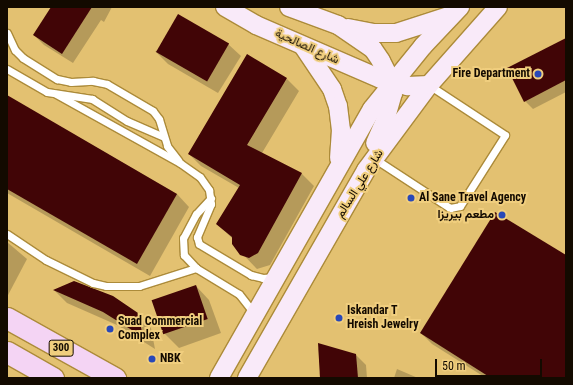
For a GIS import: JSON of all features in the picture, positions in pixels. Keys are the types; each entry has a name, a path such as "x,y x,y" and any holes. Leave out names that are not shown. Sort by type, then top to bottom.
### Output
{"main road":[{"name":"شارع الصالحية","path":"225,7 256,24 392,83 408,86 429,85"},
{"path":"289,7 338,25 373,33 396,33 457,10"},
{"name":"شارع علي السالم","path":"247,378 370,164 429,85 498,7"},
{"path":"219,378 278,276 339,164 372,109 392,83 457,10"},
{"path":"338,25 373,49 392,83 391,104 370,151 370,164"},
{"path":"302,44 332,90 338,106 341,130 339,164"},
{"name":"300","path":"7,318 115,378"},
{"name":"300","path":"7,352 53,378"}],"lane":[{"path":"7,33 19,55 57,79 71,82 93,81 107,84 153,111 159,119 164,137 180,163"},
{"path":"7,69 56,94 180,163 203,180 211,198 210,210 197,237 201,247 251,276 263,278 278,276"},
{"path":"370,164 454,209 460,206 504,135 429,85"},
{"path":"56,94 92,99 127,121 164,137"},
{"path":"211,198 196,214 182,238 184,255 196,268 239,294 249,304 255,317"},
{"path":"7,234 63,269 106,286 139,286 196,268"}],"building":[{"path":"51,7 92,7 62,54 33,35"},
{"path":"178,14 229,44 207,82 156,52"},
{"name":"Fire Department","path":"566,38 566,80 524,102 507,68"},
{"path":"247,54 287,78 247,145 302,173 258,253 249,258 240,255 232,244 232,237 216,224 240,185 188,154"},
{"path":"7,95 177,194 137,264 7,189"},
{"path":"495,212 566,255 566,378 491,378 420,333"},
{"path":"74,281 113,296 138,313 143,337 103,312 53,290"},
{"path":"196,285 208,319 163,334 152,300"},
{"path":"318,343 356,354 358,378 320,378"}],"place":[{"name":"Fire Department","path":"538,74"},
{"name":"Al Sane Travel Agency","path":"411,198"},
{"name":"مطعم بيريزا","path":"502,215"},
{"name":"Iskandar T Hreish Jewelry","path":"339,318"},
{"name":"Suad Commercial Complex","path":"110,329"},
{"name":"NBK","path":"152,359"}]}
